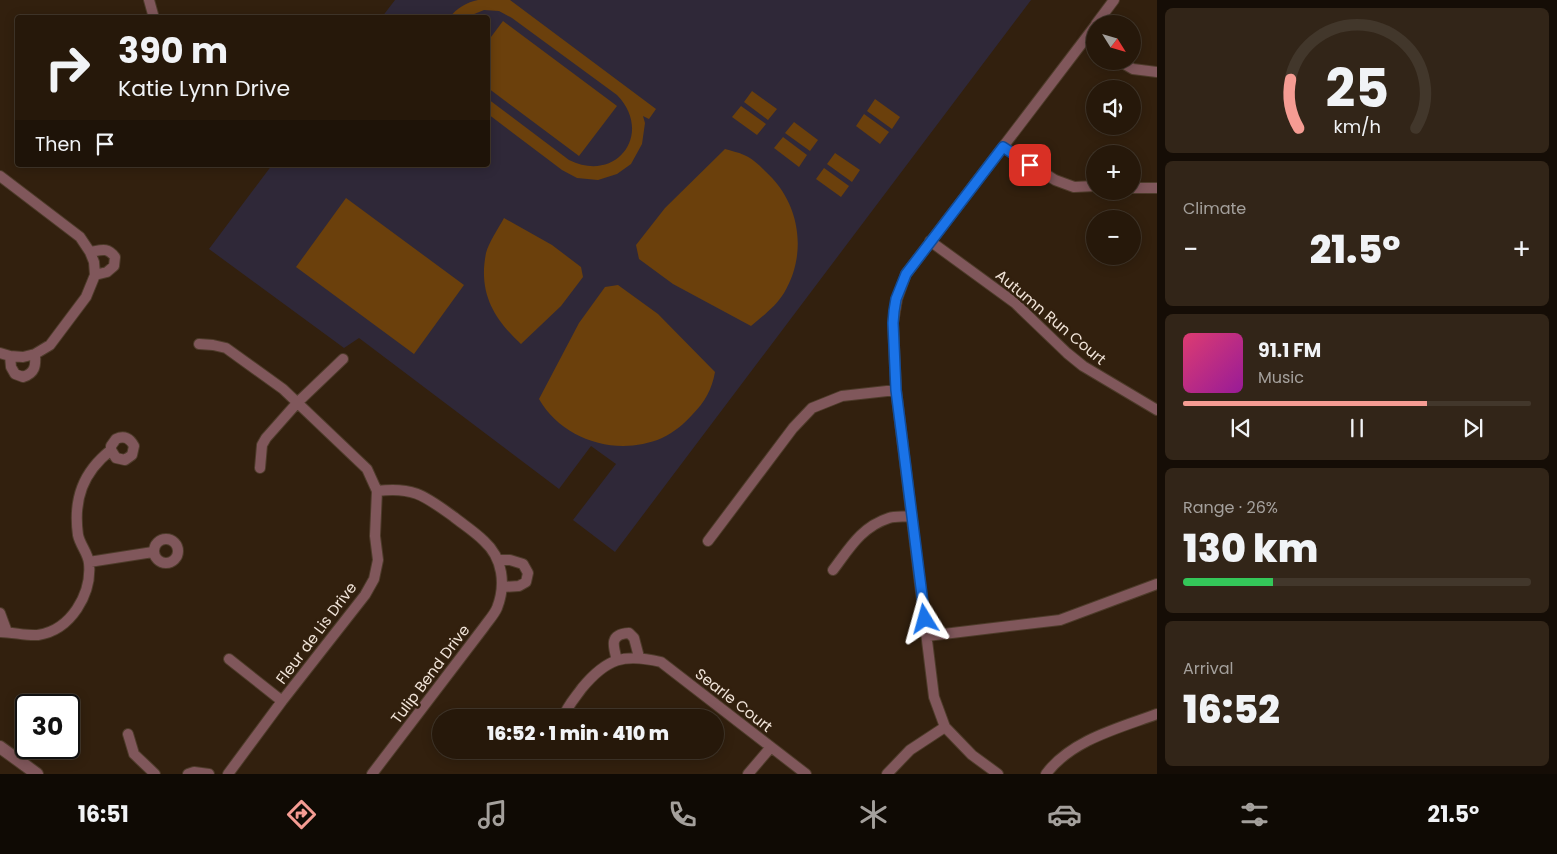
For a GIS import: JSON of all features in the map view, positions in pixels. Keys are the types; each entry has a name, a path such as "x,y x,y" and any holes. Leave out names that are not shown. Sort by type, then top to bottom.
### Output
{"street":[{"path":"149,0 153,15"},
{"path":"1103,15 1114,0"},
{"path":"998,774 972,755 945,727 934,697 896,390 893,323 896,299 906,274 1086,38"},
{"path":"1141,70 1157,72"},
{"path":"1003,147 1055,180 1074,187 1086,186"},
{"path":"0,176 80,237 94,262 95,275 86,297 50,345 35,354 22,357 5,354"},
{"path":"1141,188 1157,188"},
{"name":"Autumn Run Court","path":"930,241 1015,303 1083,366 1157,410"},
{"path":"90,252 104,250 110,252 115,258 114,266 107,272 95,275"},
{"name":"Fleur de Lis Drive","path":"198,344 213,344 226,348 283,389 367,469 377,491 375,536 378,560 374,579 365,595 228,774"},
{"path":"5,354 15,374 22,377 30,375 36,366 35,354"},
{"path":"260,468 262,445 297,403 343,359"},
{"path":"708,540 793,428 812,408 842,396 896,390"},
{"path":"0,613 4,620 3,632 37,635 46,633 66,621 82,602 88,582 89,562 78,536 78,504 87,476 97,461 111,450"},
{"name":"Tulip Bend Drive","path":"372,774 484,627 496,609 502,587 498,560 495,553 484,540 430,500 413,491 393,488 377,491"},
{"path":"833,570 858,536 874,525 890,518 912,516"},
{"path":"89,562 154,552"},
{"path":"498,560 510,560 523,564 528,573 526,582 520,586 502,587"},
{"path":"927,636 1060,620 1157,584"},
{"path":"617,660 613,643 616,637 629,633 634,638 639,657"},
{"name":"Searle Court","path":"566,709 594,674 617,660 639,657 661,662 806,774"},
{"path":"229,659 282,701"},
{"path":"1046,774 1064,756 1085,743 1108,732 1157,714"},
{"path":"887,774 910,750 945,727"},
{"path":"128,734 134,754 156,774"},
{"path":"0,747 35,773"},
{"path":"748,774 771,747"},
{"path":"188,774 194,772 209,774"}],"shaded area":[{"path":"395,0 1031,0 615,552 573,520 616,464 591,446 559,489 359,338 344,348 209,249 270,167 490,167 490,15 384,15"},
{"path":"478,0 510,0 656,109 649,119 643,116 645,123 642,144 631,164 617,174 598,180 577,178 562,170 490,116 490,101 569,160 586,166 602,165 615,160 625,151 631,139 632,125 628,110 617,95 512,18 499,11 484,10 472,15 452,15 470,2"},
{"path":"503,21 617,106 579,156 490,89 490,38"},
{"path":"752,91 777,109 768,120 744,102"},
{"path":"875,99 900,117 892,129 867,111"},
{"path":"741,106 766,124 757,135 732,117"},
{"path":"864,114 889,132 880,144 856,126"},
{"path":"794,122 818,140 810,151 785,133"},
{"path":"783,137 807,155 799,167 774,148"},
{"path":"725,149 750,158 777,184 793,213 797,229 798,245 792,278 777,302 751,326 673,284 639,259 636,245 665,208"},
{"path":"835,153 860,170 852,182 827,164"},
{"path":"824,168 849,186 841,197 816,179"},
{"path":"346,198 464,285 414,354 296,267"},
{"path":"504,218 552,245 581,267 583,277 561,306 521,344 511,335 496,315 486,293 484,281 486,253"},
{"path":"618,285 658,314 715,372 710,390 704,400 682,425 662,438 645,444 628,446 610,445 577,435 549,414 539,399 579,323 605,287"}],"route":[{"path":"925,619 896,390 893,323 896,299 906,274 1003,147 1030,165"}]}
